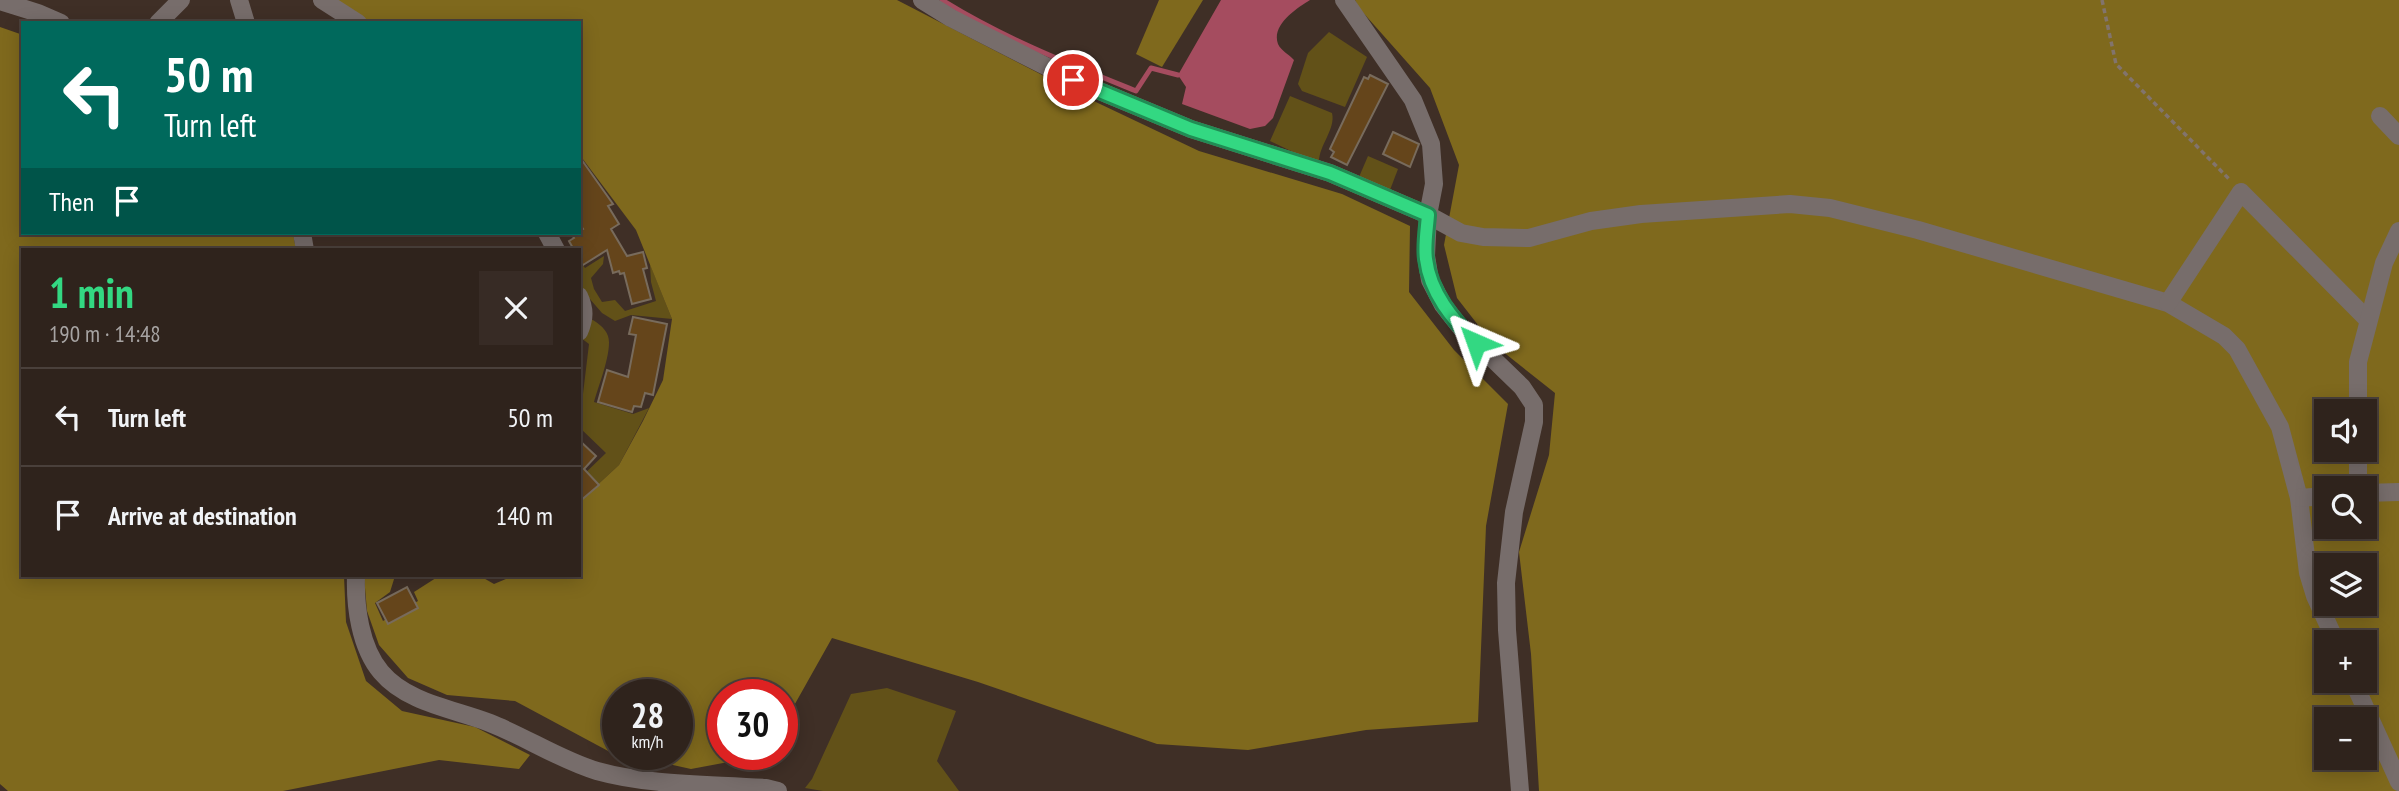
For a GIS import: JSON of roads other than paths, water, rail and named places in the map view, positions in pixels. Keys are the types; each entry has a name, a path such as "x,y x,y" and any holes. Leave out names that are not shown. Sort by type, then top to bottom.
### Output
{"street":[{"path":"160,21 181,0"},
{"path":"239,0 245,21"},
{"path":"322,0 355,21"},
{"path":"922,0 951,18 1085,85 1191,129 1330,173 1428,215 1461,233 1483,237 1530,238 1591,221 1642,214 1790,204 1830,208 1918,230 2168,303 2224,336 2237,349 2280,427 2299,498 2308,573 2331,630"},
{"path":"1345,0 1413,100 1431,144 1434,184 1428,215 1426,256 1430,280 1443,304 1461,328 1522,387 1534,405 1534,422 1514,512 1506,583 1520,791"},
{"path":"0,1 56,21"},
{"path":"2380,116 2399,136"},
{"path":"2168,303 2241,192 2368,320"},
{"path":"2358,399 2358,362 2368,320 2384,263 2399,231"},
{"path":"581,300 584,306 581,327"},
{"path":"2377,493 2399,492"},
{"path":"2299,498 2314,497"},
{"path":"356,577 358,616 366,643 381,671 410,695 491,723 595,770 632,779 778,791"},
{"path":"2358,693 2399,782"}],"waterway":[{"path":"942,0 1013,38 1136,91 1151,68 1178,75"}]}
